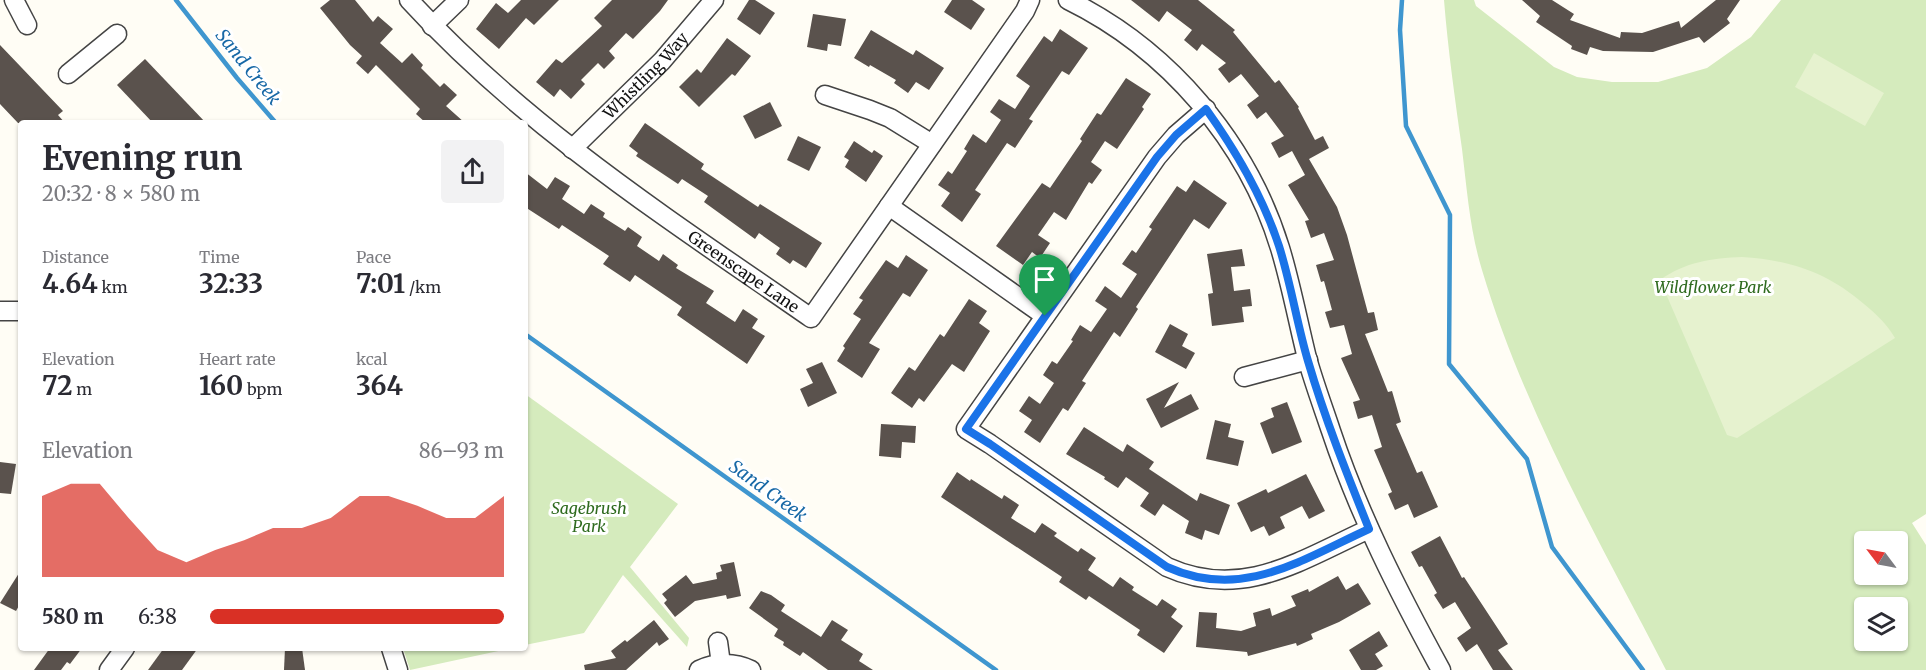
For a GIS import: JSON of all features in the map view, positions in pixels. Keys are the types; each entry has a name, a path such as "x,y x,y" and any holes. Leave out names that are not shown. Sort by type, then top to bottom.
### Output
{"street":[{"path":"14,0 27,25"},
{"name":"Greenscape Lane","path":"409,0 432,26 489,81 572,149 625,189 811,318 1025,11 1030,0"},
{"path":"432,26 459,0"},
{"name":"Whistling Way","path":"572,149 662,61 714,0"},
{"path":"1068,0 1099,16 1148,51 1206,109 1237,156 1268,218 1279,246 1308,360 1332,434 1369,529 1441,670"},
{"path":"68,74 117,34"},
{"path":"825,95 890,118 932,144"},
{"path":"1206,109 1176,135 1157,157 966,429 1147,554 1182,574 1216,580 1235,580 1272,573 1369,529"},
{"path":"889,206 1045,316"},
{"path":"0,311 18,311"},
{"path":"1244,377 1308,360"},
{"path":"718,642 721,664"},
{"path":"109,670 123,651"},
{"path":"392,651 398,670"},
{"path":"699,670 721,664 731,664 751,670"}],"green space":[{"name":"Wildflower Park","path":"1444,0 1474,0 1476,6 1554,67 1577,77 1612,82 1658,82 1707,68 1751,37 1781,0 1926,0 1926,514 1912,523 1926,545 1926,670 1666,670 1589,523 1541,424 1499,322 1482,270 1472,225"},
{"path":"1814,53 1884,93 1865,126 1795,87"},
{"path":"1742,257 1776,261 1822,276 1850,293 1868,308 1885,324 1895,338 1737,438 1727,435 1660,280 1679,269 1699,262"},
{"name":"Sagebrush Park","path":"528,396 678,504 630,567 689,638 687,647 623,575 584,633 528,644"},
{"path":"404,651 498,651 410,670"}],"building":[{"path":"330,0 355,0 373,22 378,16 393,29 380,43 402,63 412,53 423,65 421,68 440,87 444,83 457,95 446,106 462,120 423,120 416,114 420,109 376,65 368,74 356,63 362,56 320,8"},
{"path":"521,0 559,0 534,25 526,18 499,49 476,29 496,3 508,13"},
{"path":"612,0 668,0 633,39 626,33 609,51 615,58 604,69 598,63 581,80 585,84 571,99 560,89 554,97 536,82 556,59 562,63 602,26 594,18"},
{"path":"749,0 755,0 775,13 760,35 737,19"},
{"path":"952,0 972,0 985,9 971,30 944,12"},
{"path":"1131,0 1198,0 1235,30 1233,32 1275,83 1279,80 1299,107 1315,140 1323,136 1329,148 1309,159 1337,207 1368,313 1374,312 1378,330 1365,334 1388,392 1392,391 1401,422 1396,424 1417,473 1422,471 1438,507 1414,518 1408,504 1395,510 1388,494 1392,492 1374,450 1382,447 1372,415 1358,419 1353,402 1360,400 1341,358 1352,354 1344,325 1330,328 1325,312 1332,310 1324,281 1321,282 1316,265 1334,260 1324,233 1311,238 1305,221 1309,220 1288,185 1305,175 1292,151 1279,158 1271,143 1284,136 1266,112 1257,119 1247,105 1259,96 1241,74 1229,83 1218,69 1226,63 1202,44 1197,51 1184,40 1192,30 1167,11 1159,22"},
{"path":"1522,0 1552,0 1574,14 1570,20 1620,38 1621,32 1642,33 1679,21 1681,28 1716,0 1740,0 1727,19 1730,23 1704,43 1699,37 1653,52 1603,51 1590,47 1587,55 1571,49 1572,46 1536,22 1540,16"},
{"path":"813,14 846,19 841,46 828,44 827,51 807,47"},
{"path":"1060,29 1088,48 1069,75 1062,71 1029,119 1033,121 1015,148 1007,143 975,190 981,194 962,222 941,206 950,193 938,185 948,171 952,174 967,151 964,149 973,134 986,143 1001,120 990,112 999,99 1015,109 1030,86 1016,76 1044,36 1052,42"},
{"path":"871,30 913,55 916,50 944,68 929,90 916,82 908,93 894,83 896,80 854,58"},
{"path":"727,38 751,56 735,76 732,74 699,107 679,87 697,69 701,73"},
{"path":"0,45 63,111 58,115 62,120 18,120 18,123 0,104"},
{"path":"145,59 203,120 150,120 117,85"},
{"path":"1126,78 1151,94 1142,107 1144,109 1117,149 1105,141 1091,162 1102,170 1092,184 1089,182 1066,220 1054,212 1038,235 1050,243 1040,258 1032,252 1023,265 996,246 1042,183 1050,188 1082,141 1080,139 1097,113 1101,115"},
{"path":"770,102 782,126 755,139 743,116"},
{"path":"645,123 704,164 701,169 758,207 760,204 822,243 806,268 793,260 790,264 776,254 780,248 759,233 755,239 704,202 708,196 682,179 678,184 636,156 638,153 629,146"},
{"path":"798,136 821,147 809,171 787,160"},
{"path":"854,141 872,153 874,150 883,156 866,182 845,167 849,160 844,157"},
{"path":"528,174 547,189 555,177 570,186 562,199 584,214 591,204 605,213 603,217 625,231 628,227 642,237 637,246 659,261 663,254 678,265 676,268 714,291 706,303 735,322 743,309 758,319 752,328 765,336 747,364 677,315 682,307 635,275 630,282 603,264 609,256 562,225 559,229 528,209"},
{"path":"1194,180 1227,203 1209,229 1194,219 1136,307 1138,309 1120,337 1114,332 1082,381 1086,383 1068,411 1063,408 1040,443 1024,432 1032,420 1019,411 1029,396 1040,404 1054,383 1043,375 1052,361 1057,364 1073,341 1071,340 1080,325 1091,332 1107,309 1095,301 1105,286 1121,298 1137,274 1122,264 1132,250 1136,253 1152,229 1149,227 1177,186 1186,192"},
{"path":"1242,249 1245,266 1231,267 1234,291 1250,289 1252,306 1242,307 1244,322 1212,326 1208,294 1213,293 1207,254"},
{"path":"906,255 928,270 910,297 903,293 869,343 880,349 862,378 837,361 845,348 843,346 861,319 853,314 863,300 859,298 886,260 898,268"},
{"path":"969,299 987,311 979,323 990,331 964,372 952,364 924,402 919,398 912,408 891,393 909,367 915,371 940,334 944,337"},
{"path":"1170,324 1188,334 1182,346 1195,353 1186,369 1155,352"},
{"path":"822,362 837,393 808,407 800,389 813,383 806,369"},
{"path":"1179,382 1164,408 1191,394 1199,409 1161,428 1146,399"},
{"path":"1287,402 1302,442 1272,454 1260,423 1274,417 1271,408"},
{"path":"1215,420 1231,424 1228,437 1244,441 1238,466 1206,459"},
{"path":"881,424 916,426 915,443 902,442 901,458 879,456"},
{"path":"1084,427 1123,452 1127,444 1154,462 1149,469 1197,501 1200,493 1230,505 1219,535 1205,530 1202,540 1185,533 1189,521 1163,504 1155,516 1140,506 1149,493 1126,477 1118,488 1104,479 1105,477 1066,454"},
{"path":"0,462 16,464 11,494 0,493"},
{"path":"957,472 1002,499 1004,495 1019,505 1011,518 1035,533 1042,523 1057,533 1054,536 1078,552 1081,548 1096,558 1088,570 1113,587 1120,577 1134,587 1132,590 1157,606 1162,599 1177,609 1171,617 1183,626 1164,653 1137,635 1140,630 1089,596 1086,600 1059,582 1062,577 941,497"},
{"path":"1306,474 1325,511 1309,519 1302,506 1280,517 1285,528 1269,536 1264,526 1251,532 1237,503 1266,489 1268,493"},
{"path":"1440,536 1462,578 1464,577 1508,644 1498,650 1513,670 1493,670 1477,644 1466,652 1457,638 1471,628 1455,602 1443,609 1434,595 1437,593 1422,566 1419,567 1411,552"},
{"path":"734,562 741,596 727,599 726,595 695,601 675,617 664,603 667,600 662,594 686,575 693,584 717,579 716,573 722,571 720,565"},
{"path":"18,575 16,611 0,603"},
{"path":"1338,576 1346,590 1358,583 1371,604 1311,634 1313,639 1297,646 1296,643 1248,656 1247,652 1196,647 1199,612 1217,613 1216,628 1241,631 1256,626 1253,613 1270,608 1272,616 1296,606 1291,596 1308,589 1309,592"},
{"path":"761,591 785,605 781,611 821,637 832,620 848,630 841,640 863,654 859,661 873,670 828,670 803,652 800,656 783,645 784,642 774,636 778,629 749,608"},
{"path":"654,620 669,639 659,646 657,642 626,670 585,670 584,665 616,658 611,651 625,640 627,642"},
{"path":"1379,631 1388,646 1375,654 1383,666 1376,670 1361,670 1349,650"},
{"path":"48,651 80,651 70,664 67,662 61,670 34,670"},
{"path":"162,651 196,651 182,670 148,670"},
{"path":"285,651 302,651 305,670 284,670"}],"waterway":[{"name":"Sand Creek","path":"176,0 273,120"},
{"path":"1402,0 1400,30 1406,126 1450,215 1449,364 1527,459 1552,547 1643,670"},
{"name":"Sand Creek","path":"528,336 996,670"}],"route":[{"path":"1206,109 1229,142 1256,191 1279,246 1308,360 1332,434 1369,529 1272,573 1253,578 1235,580 1199,578 1182,574 1147,554 966,429 1045,316 1157,157 1176,135 1206,109"}]}
